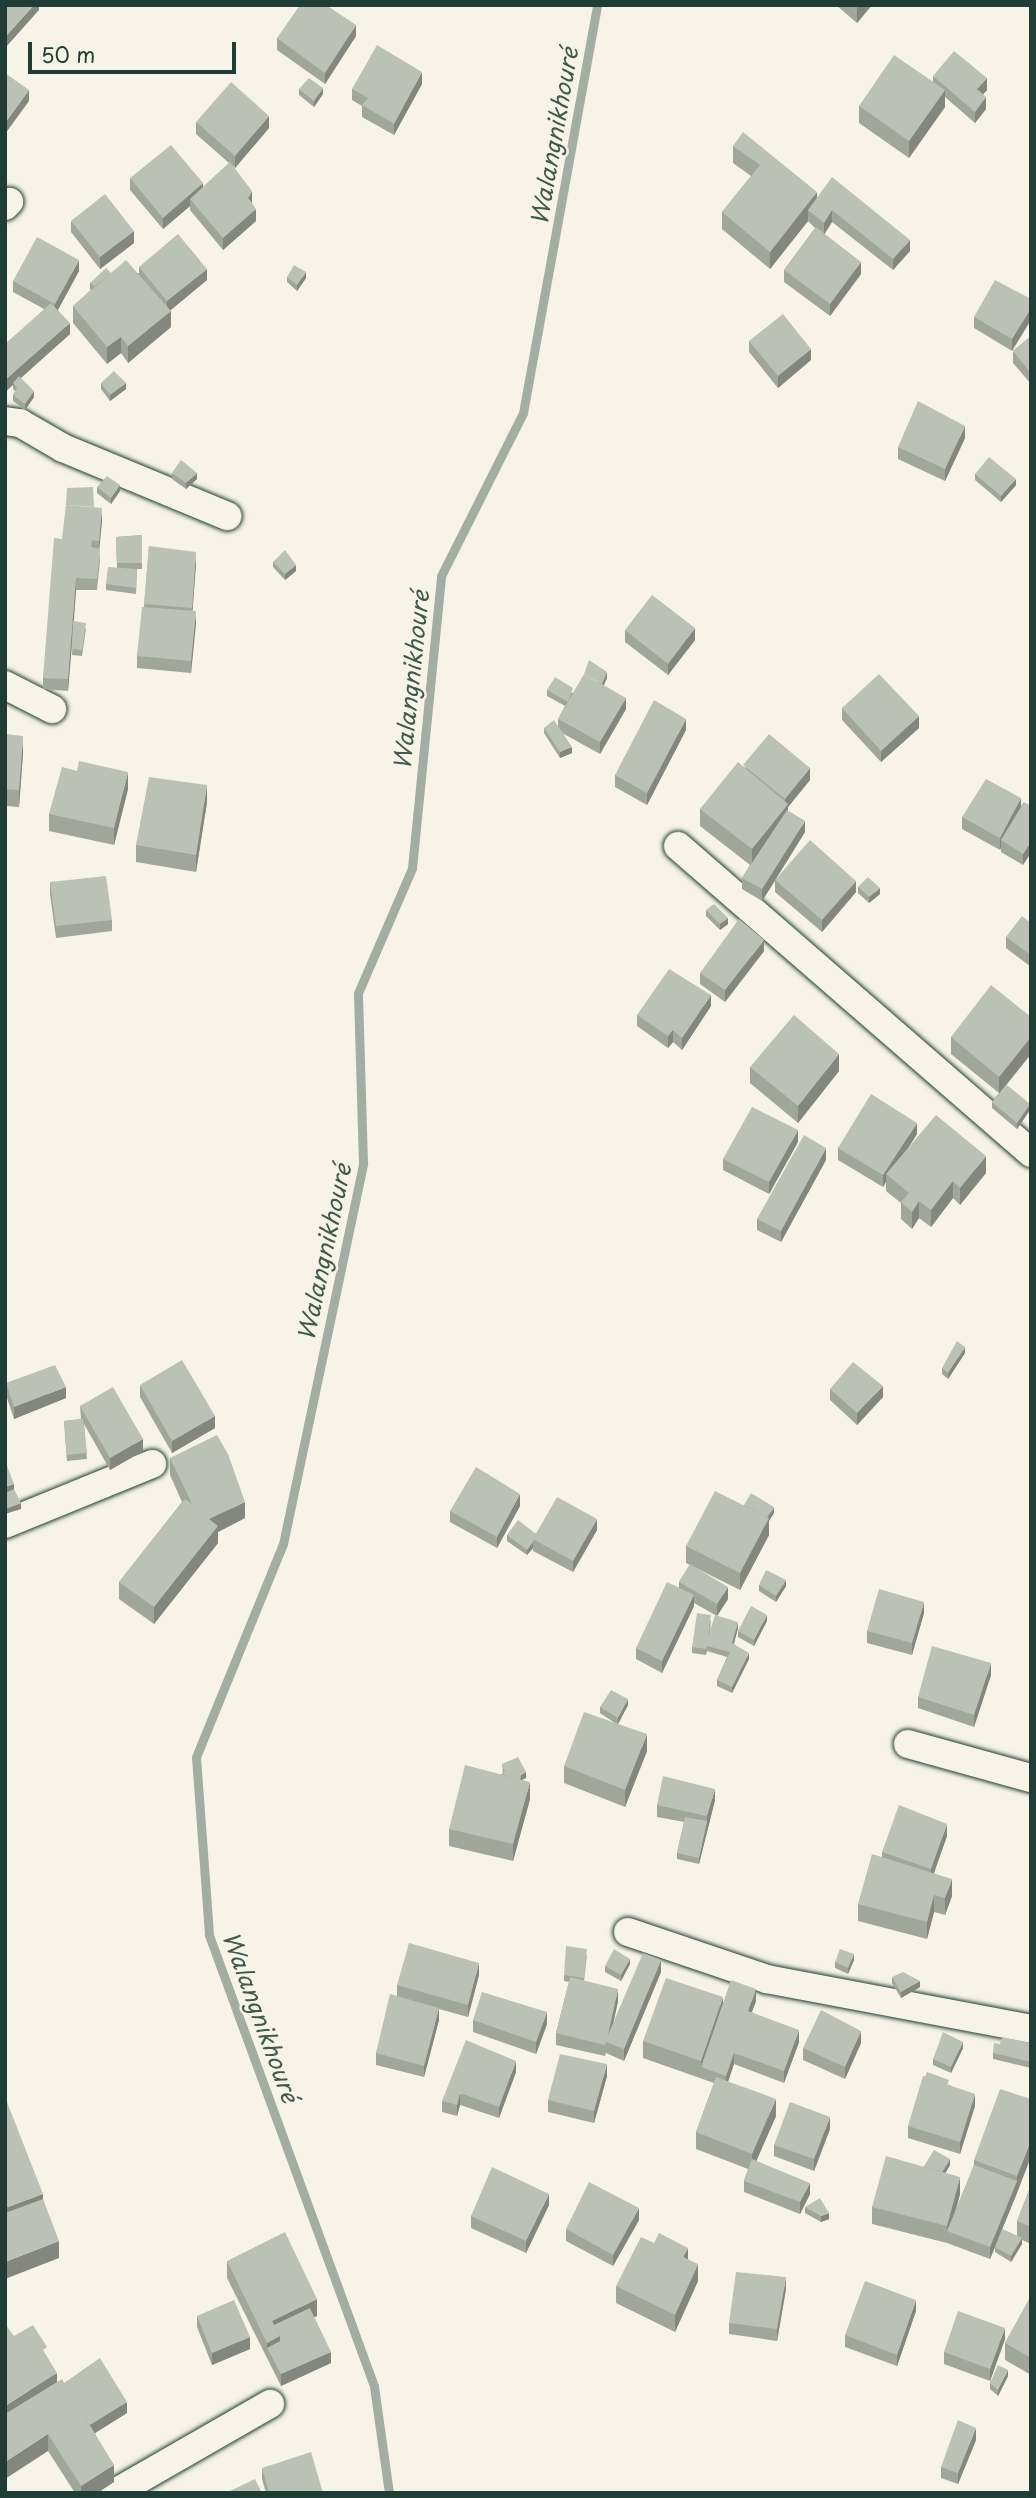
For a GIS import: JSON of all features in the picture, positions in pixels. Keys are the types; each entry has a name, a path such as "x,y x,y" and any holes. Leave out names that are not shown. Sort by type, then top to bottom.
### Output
{"street":[{"path":"5,421 20,423 63,448 228,516"},
{"path":"5,685 52,709"},
{"path":"678,846 1031,1153"},
{"path":"5,1524 152,1464"},
{"path":"908,1744 1031,1778"},
{"path":"628,1932 767,1979 1031,2028"},
{"path":"115,2493 270,2404"}],"building":[{"path":"5,5 34,5 6,36 5,35"},
{"path":"300,5 326,5 356,25 325,73 277,38"},
{"path":"377,45 422,72 394,124 362,105 368,98 352,89"},
{"path":"954,51 987,78 977,89 986,97 975,112 933,76"},
{"path":"894,55 945,90 909,141 859,106"},
{"path":"5,73 29,90 5,123"},
{"path":"309,78 323,88 314,101 299,89"},
{"path":"231,82 269,116 235,156 196,122"},
{"path":"743,132 817,192 770,252 722,212 760,165 733,146"},
{"path":"171,145 203,183 163,218 130,178"},
{"path":"230,162 252,191 248,198 256,209 223,238 190,199"},
{"path":"832,177 910,240 893,259 832,210 824,223 808,210"},
{"path":"105,194 134,231 100,257 71,221"},
{"path":"816,227 861,262 830,304 784,270"},
{"path":"178,234 207,269 167,301 139,267"},
{"path":"37,237 79,260 55,304 13,281"},
{"path":"126,260 171,311 128,346 121,337 107,347 73,306"},
{"path":"294,265 306,272 297,285 287,277"},
{"path":"106,268 111,273 95,286 90,283"},
{"path":"995,280 1031,299 1031,308 1012,339 974,317"},
{"path":"51,303 70,323 5,380 5,344"},
{"path":"783,314 811,349 778,376 749,341"},
{"path":"1031,336 1031,373 1013,351"},
{"path":"114,371 126,383 110,395 101,383"},
{"path":"19,376 34,391 25,404 13,395 17,388 13,383"},
{"path":"918,401 965,426 945,469 898,447"},
{"path":"989,457 1016,479 1001,496 975,474"},
{"path":"181,460 197,473 186,483 172,473"},
{"path":"107,476 120,485 111,498 97,487"},
{"path":"93,487 94,507 66,505 67,488"},
{"path":"66,505 102,508 99,541 92,540 91,547 100,549 97,579 76,578 68,679 43,678 54,538 62,539"},
{"path":"142,535 142,563 117,563 116,537"},
{"path":"149,546 196,552 192,608 144,604"},
{"path":"285,550 296,565 285,574 273,562"},
{"path":"108,567 137,569 136,588 106,584"},
{"path":"652,595 695,628 668,664 625,630"},
{"path":"142,607 196,611 191,661 137,656"},
{"path":"73,621 86,623 82,650 72,649"},
{"path":"589,660 607,672 602,684 584,674"},
{"path":"584,674 626,698 600,742 558,719"},
{"path":"879,674 919,716 881,751 842,708"},
{"path":"555,677 573,688 568,702 547,690"},
{"path":"654,700 686,719 647,793 615,775"},
{"path":"554,720 572,747 560,752 544,728"},
{"path":"5,734 23,736 19,790 5,789"},
{"path":"769,734 810,768 785,799 743,765"},
{"path":"79,761 128,772 114,828 49,814 62,767 77,771"},
{"path":"738,762 788,804 752,849 700,809"},
{"path":"149,777 207,785 196,855 136,845"},
{"path":"986,779 1021,798 1000,838 962,817"},
{"path":"1024,802 1031,806 1031,841 1023,854 1001,840"},
{"path":"787,810 805,821 762,889 742,878"},
{"path":"810,840 856,881 822,920 775,880"},
{"path":"106,876 112,920 56,926 50,882"},
{"path":"868,877 880,888 869,897 858,887"},
{"path":"714,904 728,918 720,924 706,910"},
{"path":"1022,916 1031,923 1031,955 1006,937"},
{"path":"739,919 764,940 725,990 700,973"},
{"path":"669,969 711,995 682,1038 673,1030 668,1036 637,1015"},
{"path":"991,985 1031,1017 1031,1037 999,1077 951,1037"},
{"path":"794,1015 839,1054 798,1106 750,1067"},
{"path":"1007,1085 1030,1104 1017,1123 992,1102"},
{"path":"871,1094 917,1123 883,1175 838,1148"},
{"path":"752,1107 798,1130 769,1182 723,1159"},
{"path":"936,1115 986,1156 960,1188 953,1181 931,1210 919,1201 912,1212 901,1202 909,1193 886,1174"},
{"path":"804,1135 826,1148 781,1231 757,1219"},
{"path":"957,1341 965,1347 948,1373 942,1368"},
{"path":"182,1360 215,1416 172,1441 140,1385"},
{"path":"853,1362 883,1386 857,1413 830,1389"},
{"path":"55,1365 66,1387 14,1407 6,1383"},
{"path":"113,1387 143,1439 110,1458 80,1406"},
{"path":"83,1419 87,1453 67,1455 64,1421"},
{"path":"217,1435 228,1454 245,1502 209,1519 218,1526 154,1607 119,1582 185,1499 192,1504 170,1458"},
{"path":"5,1461 14,1484 5,1487"},
{"path":"476,1467 520,1494 497,1537 450,1511"},
{"path":"14,1489 21,1503 5,1509 5,1493"},
{"path":"715,1491 769,1518 740,1573 686,1546"},
{"path":"751,1493 774,1507 767,1517 744,1505"},
{"path":"557,1497 597,1519 573,1561 533,1539"},
{"path":"518,1520 536,1534 527,1550 507,1535"},
{"path":"690,1564 728,1587 717,1604 679,1582"},
{"path":"766,1570 786,1580 776,1596 759,1585"},
{"path":"667,1582 694,1595 662,1661 636,1648"},
{"path":"879,1589 924,1602 912,1643 867,1631"},
{"path":"751,1606 767,1615 754,1640 738,1631"},
{"path":"697,1613 711,1615 708,1637 715,1615 738,1622 732,1643 749,1653 732,1687 717,1680 730,1652 707,1646 706,1649 692,1647"},
{"path":"932,1646 991,1663 974,1715 918,1697"},
{"path":"611,1690 628,1699 618,1718 600,1707"},
{"path":"584,1712 647,1734 625,1790 564,1766"},
{"path":"518,1757 526,1772 521,1775 520,1780 502,1774 505,1772 502,1764"},
{"path":"465,1765 530,1782 513,1844 449,1829"},
{"path":"663,1776 715,1789 707,1816 657,1805"},
{"path":"899,1805 947,1824 931,1869 882,1852"},
{"path":"685,1817 707,1821 699,1858 677,1853"},
{"path":"872,1854 952,1879 945,1898 934,1895 927,1922 858,1904"},
{"path":"409,1943 479,1963 468,2005 397,1985"},
{"path":"566,1946 587,1949 584,1978 564,1975"},
{"path":"614,1949 630,1959 621,1975 605,1966"},
{"path":"840,1949 854,1954 848,1968 835,1962"},
{"path":"643,1953 661,1960 624,2049 606,2042 605,2045 556,2033 570,1977 618,1989 608,2035"},
{"path":"903,1972 920,1981 901,1992 892,1977"},
{"path":"666,1978 723,1997 701,2061 643,2041"},
{"path":"731,1980 756,1989 748,2011 799,2030 784,2071 734,2053 726,2076 701,2067"},
{"path":"482,1992 547,2012 536,2042 473,2020"},
{"path":"390,1994 439,2008 424,2066 376,2053"},
{"path":"821,2010 861,2031 845,2067 803,2048"},
{"path":"943,2032 963,2042 951,2067 933,2059"},
{"path":"1002,2037 1031,2043 1031,2062 993,2053 994,2043 1000,2044"},
{"path":"466,2040 516,2061 499,2107 460,2093 457,2105 442,2101"},
{"path":"560,2054 607,2064 594,2111 548,2100"},
{"path":"927,2072 949,2080 947,2085 925,2077"},
{"path":"923,2076 975,2094 960,2142 908,2126"},
{"path":"716,2077 776,2099 752,2154 696,2132"},
{"path":"1000,2089 1031,2099 1031,2140 1017,2176 974,2160"},
{"path":"5,2097 43,2194 5,2208"},
{"path":"790,2102 830,2117 814,2159 774,2145"},
{"path":"934,2150 950,2159 942,2172 924,2166"},
{"path":"886,2156 960,2177 947,2226 872,2207"},
{"path":"752,2159 810,2183 800,2202 744,2181"},
{"path":"974,2165 1017,2181 990,2247 947,2231"},
{"path":"492,2167 549,2194 526,2241 471,2216"},
{"path":"589,2182 639,2208 613,2255 566,2229"},
{"path":"1031,2185 1031,2227 1017,2221"},
{"path":"820,2198 829,2213 821,2216 805,2207"},
{"path":"43,2199 59,2241 5,2262 5,2213"},
{"path":"1002,2229 1022,2238 1011,2256 995,2247"},
{"path":"285,2232 317,2299 272,2321 280,2336 267,2343 227,2261"},
{"path":"659,2233 688,2248 683,2257 698,2264 675,2315 616,2286 641,2237 654,2243"},
{"path":"736,2272 786,2277 777,2329 729,2323"},
{"path":"865,2281 916,2300 897,2355 845,2335"},
{"path":"1031,2296 1031,2358 1005,2343"},
{"path":"234,2300 250,2337 212,2353 197,2316"},
{"path":"310,2308 331,2352 281,2374 267,2348 280,2341 274,2325"},
{"path":"958,2311 1005,2328 990,2369 944,2352"},
{"path":"5,2324 14,2336 33,2325 47,2347 43,2350 57,2373 5,2406"},
{"path":"100,2358 127,2402 90,2425 64,2383"},
{"path":"998,2365 1008,2370 998,2390 990,2383"},
{"path":"62,2379 114,2465 81,2486 48,2434 5,2462 5,2414"},
{"path":"958,2420 976,2428 958,2473 941,2467"},
{"path":"311,2452 323,2493 269,2493 262,2468"},
{"path":"255,2479 262,2493 231,2493 230,2491"}],"waterway":[{"name":"Walangnikhouré","path":"389,2493 374,2386 209,1934 196,1757 283,1544 363,1163 358,993 412,868 441,576 523,413 597,5"}]}
